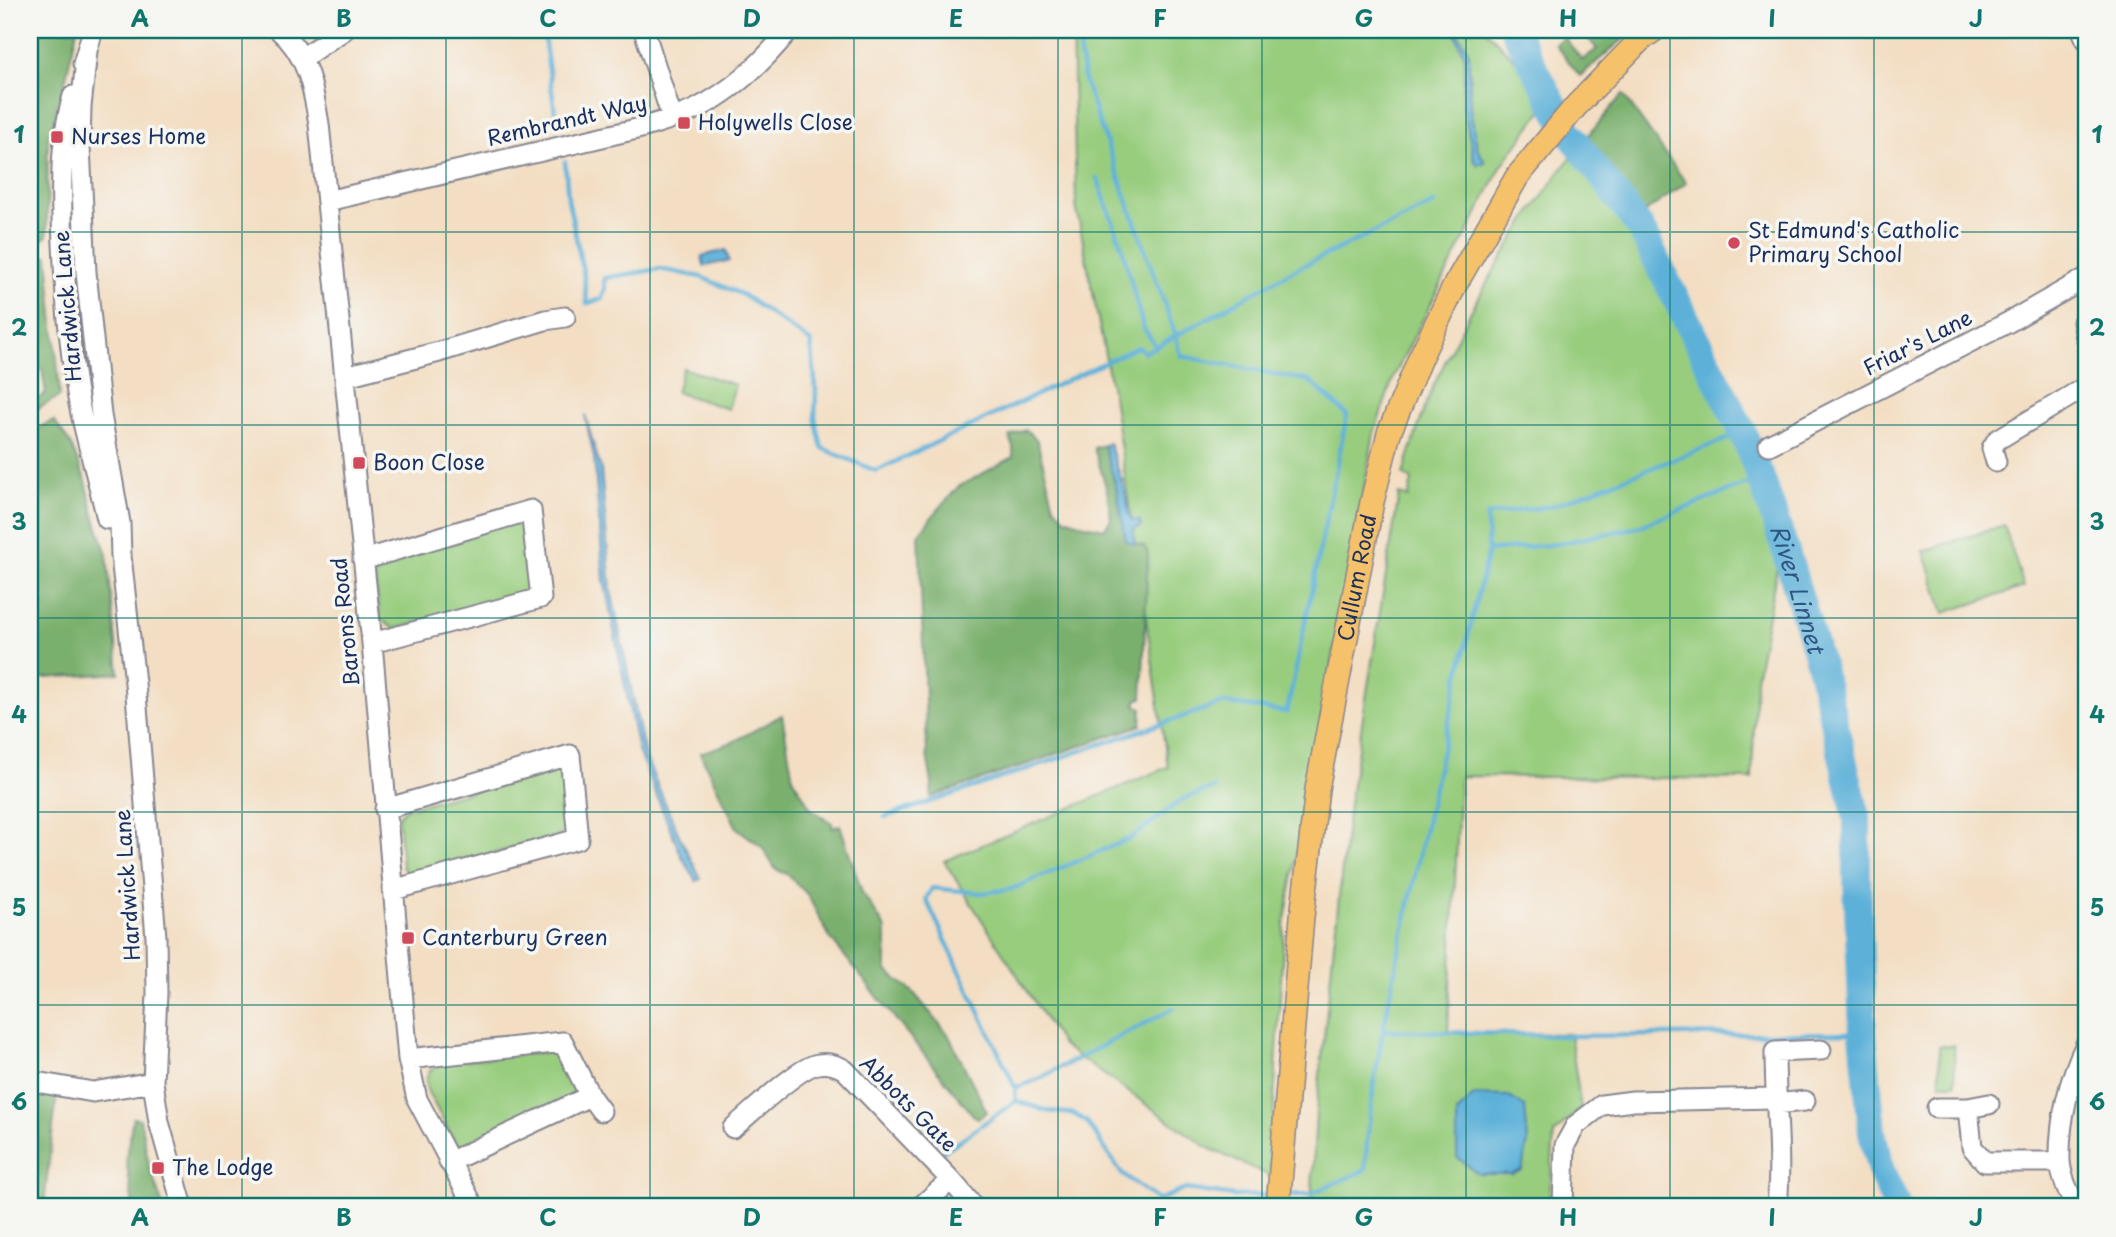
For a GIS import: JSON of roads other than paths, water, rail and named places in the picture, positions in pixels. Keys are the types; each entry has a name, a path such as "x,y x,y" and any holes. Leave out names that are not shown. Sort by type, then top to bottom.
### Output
{"main road":[{"name":"Cullum Road","path":"1278,1207 1302,917 1317,789 1372,502 1389,433 1420,358 1455,285 1517,177 1576,106 1640,40 1654,30"}],"street":[{"name":"Hardwick Lane","path":"93,30 63,140 63,248 70,345 80,405 109,525 121,556 135,683 156,937 158,993 153,1082 159,1122 183,1207"},
{"name":"Barons Road","path":"279,30 288,37 302,58 313,86 346,376 408,1059 417,1098 474,1207"},
{"path":"302,58 344,30"},
{"path":"644,30 673,118"},
{"name":"Rembrandt Way","path":"327,201 673,118 697,109 754,68 789,30"},
{"path":"2082,30 2086,39"},
{"name":"Friar's Lane","path":"1769,445 2009,322 2086,278"},
{"path":"346,376 439,352 551,314"},
{"path":"2086,318 2083,322 2086,337"},
{"path":"1996,462 1992,448 1997,440 2082,389 2086,384"},
{"path":"363,560 531,504 543,606 372,643"},
{"path":"384,809 569,748 580,848 393,890"},
{"path":"408,1059 560,1036 596,1103 449,1162"},
{"path":"2076,1207 2065,1183 2060,1162 2070,1082 2086,1044"},
{"path":"1777,1207 1780,1176 1775,1052 1821,1050"},
{"name":"Abbots Gate","path":"733,1128 804,1069 819,1063 834,1064 845,1070 974,1207"},
{"path":"30,1082 93,1092 153,1082"},
{"path":"1563,1207 1565,1145 1576,1125 1602,1105 1633,1101 1805,1101"},
{"path":"1937,1108 1968,1108 1989,1104"},
{"path":"1968,1108 1972,1147 1985,1162 2060,1162"},
{"path":"920,1207 951,1180"}],"water":[{"path":"1454,30 1469,52 1470,106 1477,147 1485,162 1478,165 1474,160 1463,105 1465,58"},
{"path":"1509,30 1521,30 1529,46 1534,44 1533,53 1556,98 1548,106"},
{"path":"726,250 729,261 704,266 702,256"},
{"path":"585,415 601,469 611,590 645,756 701,879 696,881 681,855 638,751 604,580 594,458"},
{"path":"1109,443 1123,484 1131,520 1140,521 1141,527 1134,529 1134,544 1126,541 1117,490 1104,445"},
{"path":"1474,1095 1508,1096 1525,1107 1528,1142 1522,1170 1512,1174 1478,1174 1457,1157 1457,1113"}],"waterway":[{"path":"543,30 557,126"},
{"path":"885,817 1223,703 1287,712 1347,415 1310,381 1181,356 1085,83 1076,30"},
{"name":"River Linnet","path":"1514,30 1568,131 1641,229 1743,433 1786,552 1821,668 1857,818 1863,1033 1872,1132 1881,1171 1897,1207"},
{"path":"565,162 568,199 587,304 602,298 604,278 660,269 701,277 743,295 811,342 816,390 815,418 822,448 876,471 1131,350 1139,347 1144,352 1156,347 1296,269 1434,204"},
{"path":"1097,178 1121,244 1143,327 1156,347"},
{"path":"1286,1195 1310,1194 1365,1170 1371,1102 1382,1036 1428,815 1488,551 1487,515 1552,506 1743,433"},
{"path":"1488,551 1557,544 1638,527 1761,478"},
{"path":"1215,788 1183,799 1131,838 1012,889 981,893 932,888 926,899 1015,1087 1016,1101 1048,1111 1074,1114 1087,1122 1122,1174 1158,1200 1186,1189 1234,1196 1270,1195"},
{"path":"1016,1087 1039,1078 1174,1008"},
{"path":"1382,1030 1565,1036 1863,1033"},
{"path":"937,1156 1016,1101"}],"place":[{"name":"Holywells Close","path":"684,123"},
{"name":"Nurses Home","path":"57,137"},
{"name":"St Edmund's Catholic Primary School","path":"1734,243"},
{"name":"Boon Close","path":"359,463"},
{"name":"Canterbury Green","path":"408,938"},
{"name":"The Lodge","path":"158,1168"}]}
